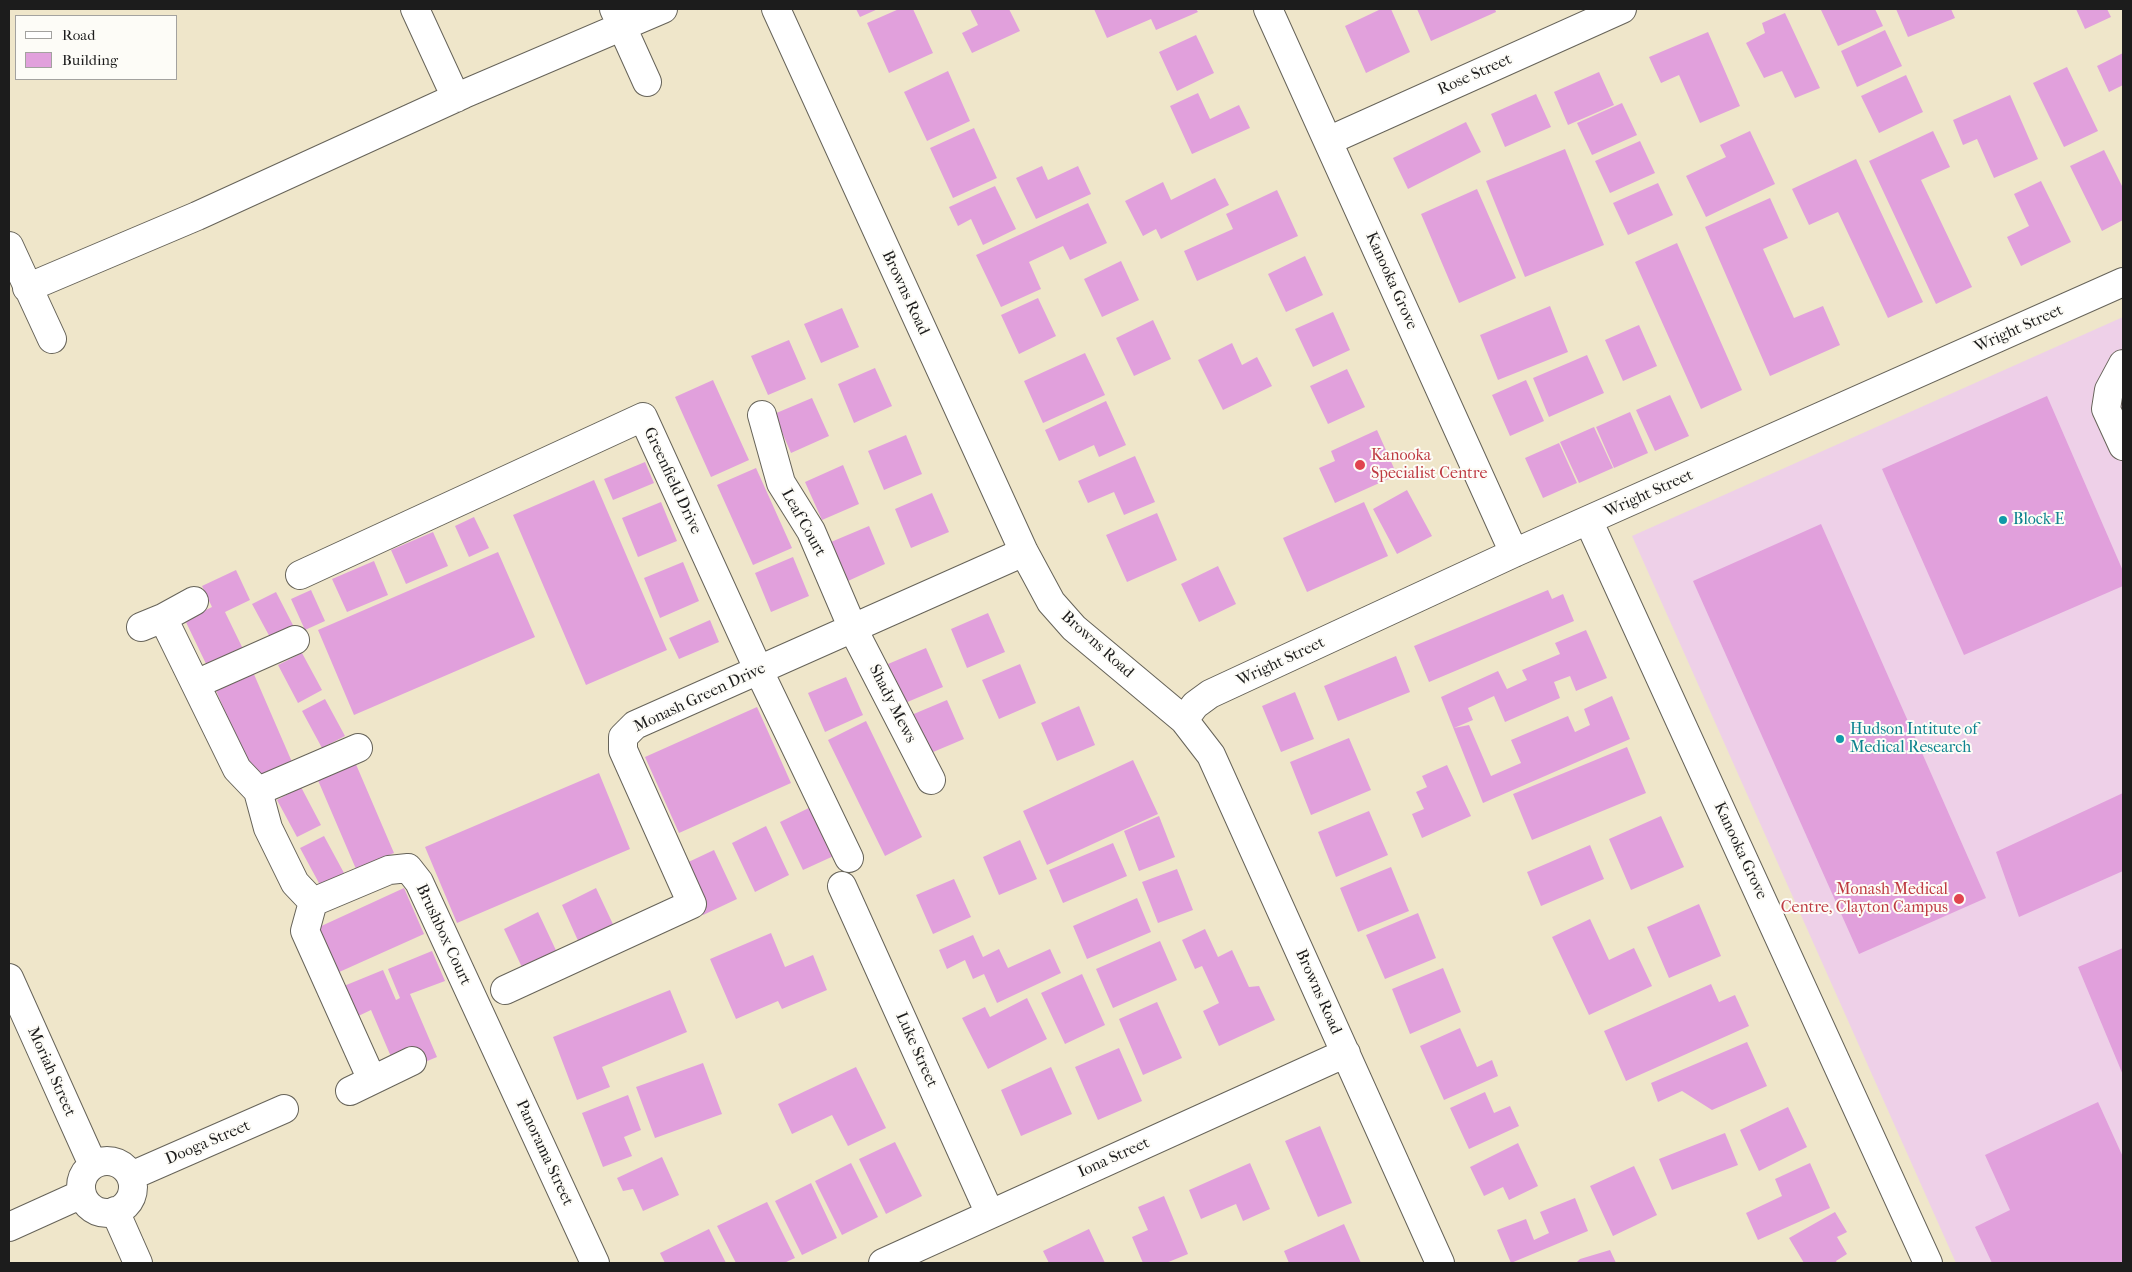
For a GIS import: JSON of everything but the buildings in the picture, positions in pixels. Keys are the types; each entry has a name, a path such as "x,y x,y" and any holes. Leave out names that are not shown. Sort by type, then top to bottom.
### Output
{"street":[{"path":"415,9 456,98"},
{"path":"28,288 197,216 456,98 618,18 663,9"},
{"name":"Browns Road","path":"776,9 1024,552 1051,602 1074,628 1184,720 1211,755 1440,1263"},
{"name":"Kanooka Grove","path":"1268,9 1514,553"},
{"name":"Rose Street","path":"1328,141 1622,9"},
{"path":"618,18 647,82"},
{"path":"9,246 52,338"},
{"name":"Wright Street","path":"1184,720 1195,705 1210,694 1514,553 1588,522 2123,282"},
{"path":"2123,364 2109,390 2106,409 2123,446"},
{"name":"Leaf Court","path":"762,415 781,483 811,531 853,629"},
{"name":"Greenfield Drive","path":"300,574 643,417 759,671 848,858"},
{"name":"Kanooka Grove","path":"1588,522 1928,1263"},
{"name":"Monash Green Drive","path":"505,990 692,904 623,750 623,737 635,725 1024,552"},
{"path":"194,601 152,622 196,684 237,769 258,791 268,828 295,883 313,902 305,930 361,1086 412,1061"},
{"name":"Shady Mews","path":"853,629 930,780"},
{"path":"196,684 295,640"},
{"path":"258,791 358,748"},
{"name":"Brushbox Court","path":"313,902 389,870 408,868 419,882 493,1042"},
{"name":"Luke Street","path":"842,886 990,1214"},
{"name":"Moriah Street","path":"9,978 93,1165"},
{"name":"Panorama Street","path":"493,1042 595,1263"},
{"name":"Iona Street","path":"883,1263 1346,1053"},
{"name":"Dooga Street","path":"131,1176 284,1109"},
{"path":"104,1161 115,1162 124,1167 131,1176 133,1186 131,1197 125,1206 115,1211 105,1212 95,1210 87,1203 82,1194 83,1177 93,1165 104,1161"},
{"path":"9,1227 82,1194"},
{"path":"115,1211 138,1263"}],"shaded area":[{"name":"Monash Medical Centre, Clayton Campus","path":"2123,317 2123,1263 1956,1263 1632,536"}],"place":[{"name":"Kanooka Specialist Centre","path":"1360,465"},
{"name":"Block E","path":"2003,520"},
{"name":"Hudson Intitute of Medical Research","path":"1840,739"},
{"name":"Monash Medical Centre, Clayton Campus","path":"1959,899"}]}
